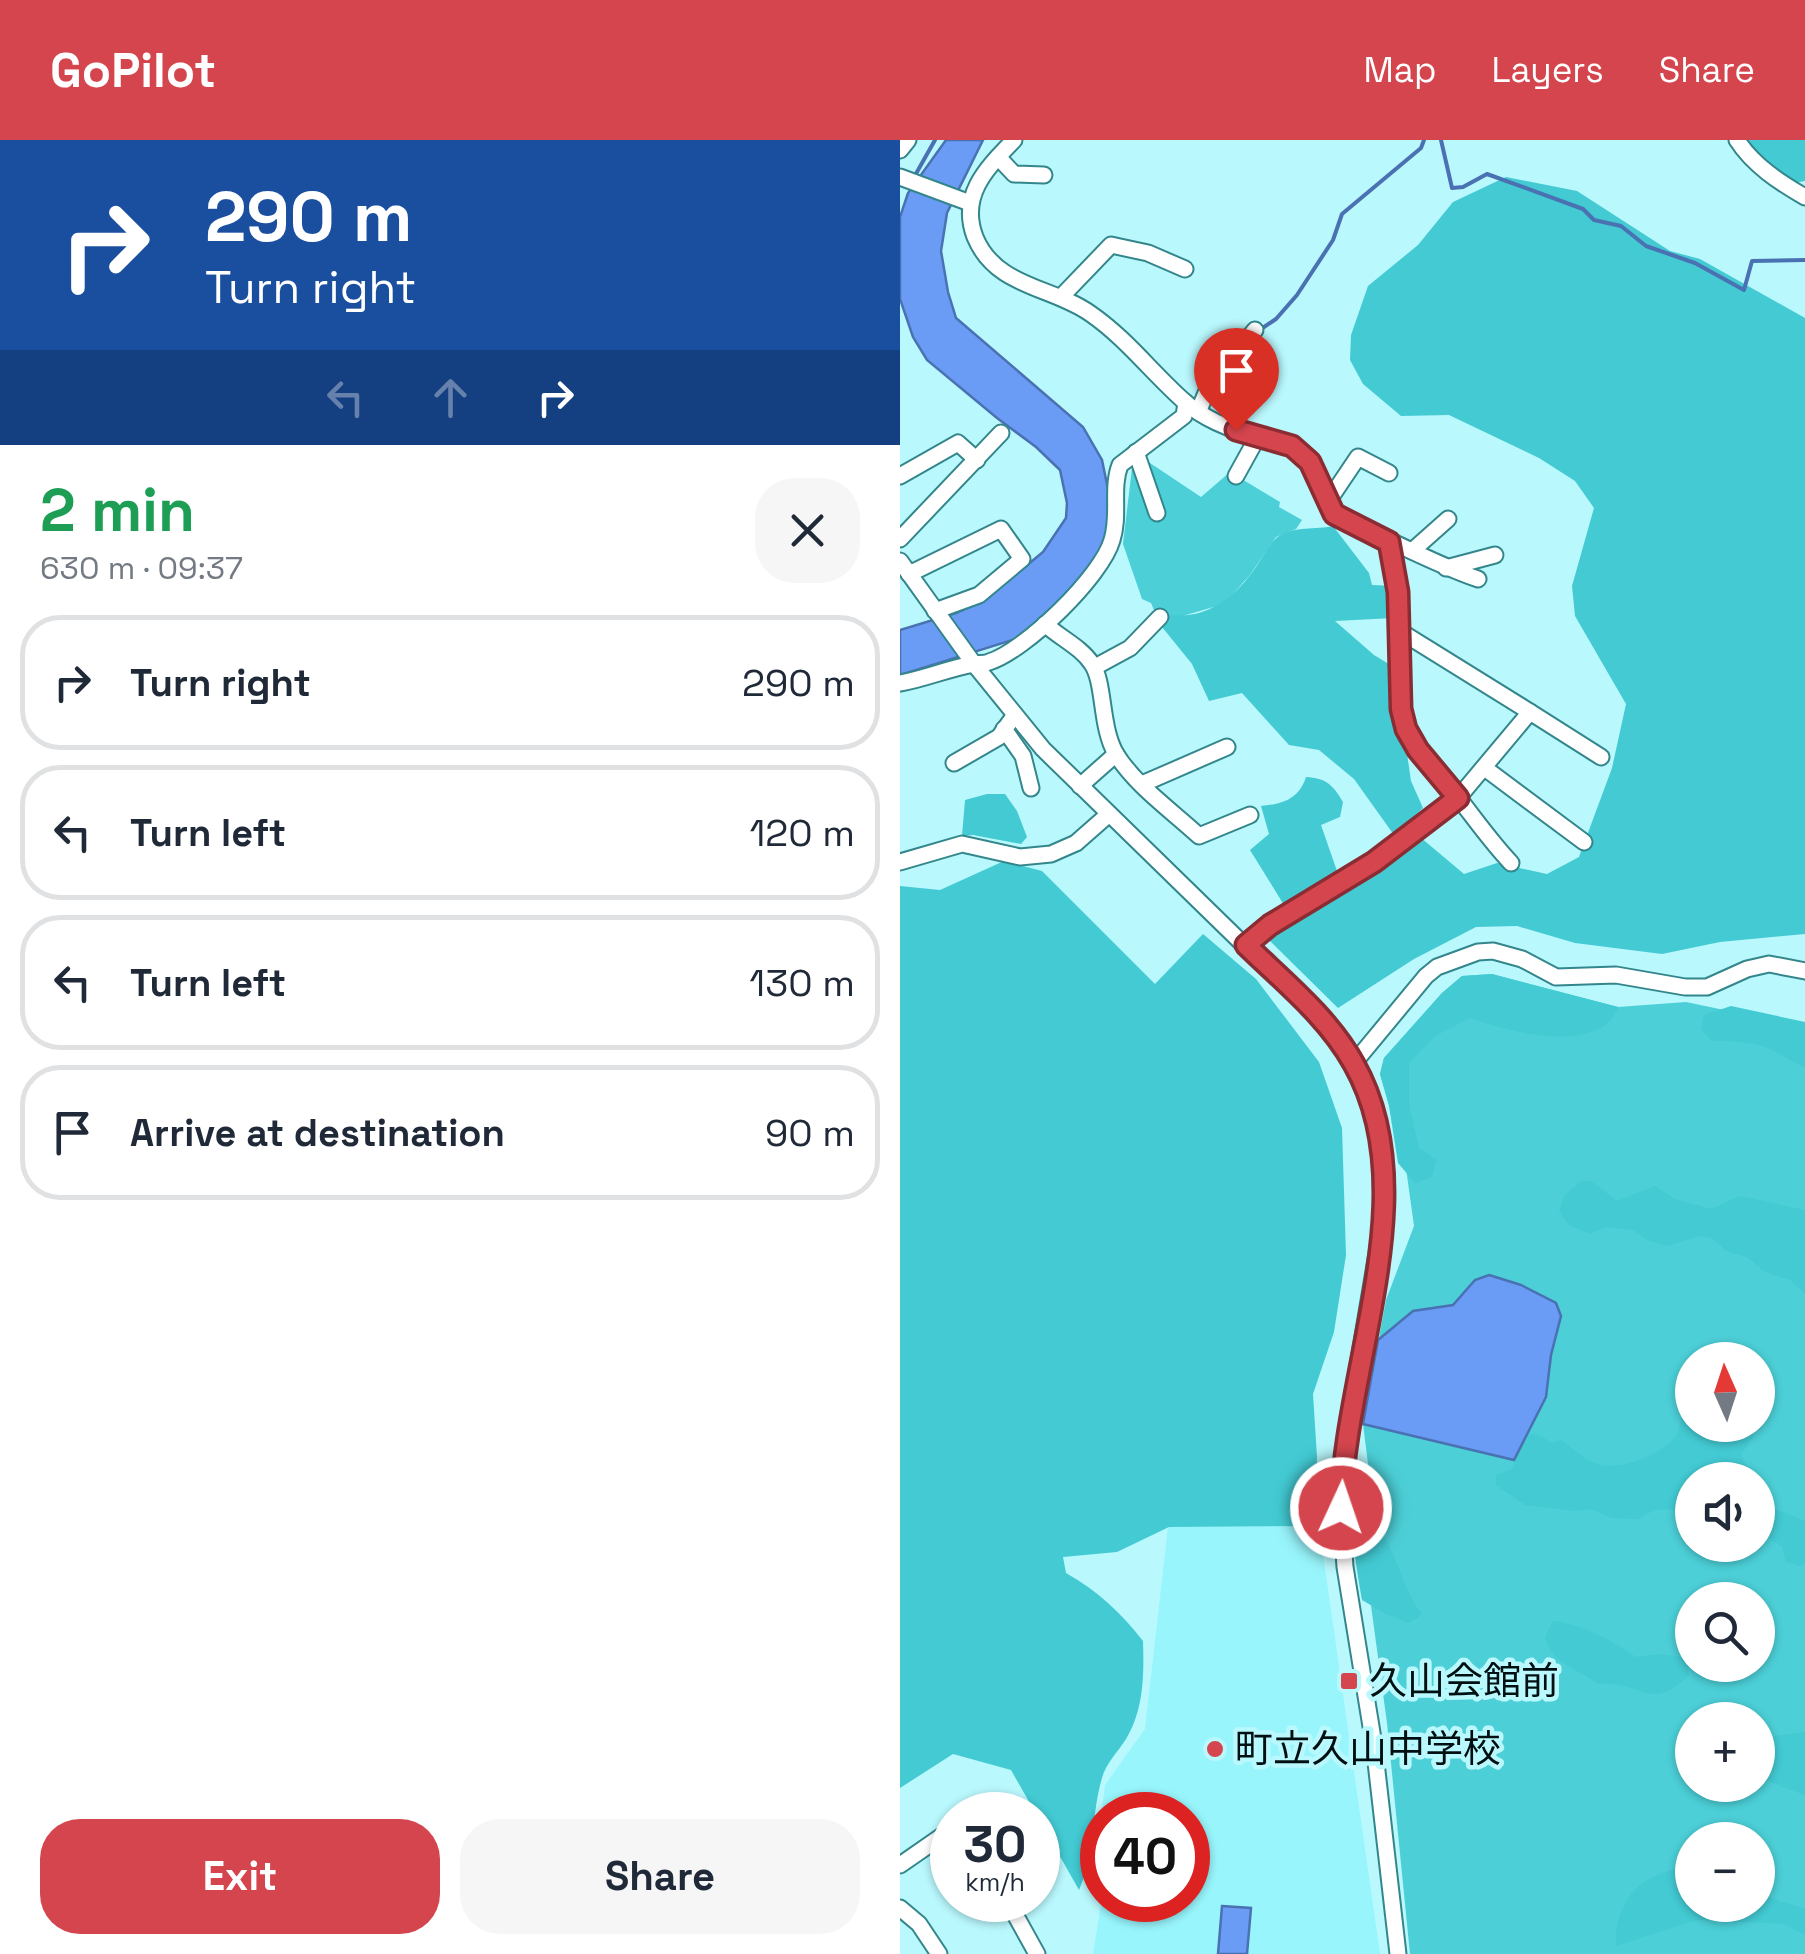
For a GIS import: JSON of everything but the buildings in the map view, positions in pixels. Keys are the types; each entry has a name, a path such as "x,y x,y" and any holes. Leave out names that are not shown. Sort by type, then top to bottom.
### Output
{"street":[{"path":"900,150 908,140"},
{"path":"964,201 1014,140"},
{"path":"1737,140 1746,154 1782,184 1805,197"},
{"path":"998,156 1014,174 1044,175"},
{"path":"905,179 964,201"},
{"path":"964,201 977,242 1000,271 1020,284 1073,301 1102,322 1192,406 1236,430 1292,446 1310,462 1328,503 1344,520 1478,579"},
{"path":"1061,298 1111,245 1148,253 1184,268"},
{"path":"900,683 990,662 1045,624 1089,581 1111,544 1118,517 1116,475 1120,465 1184,416 1255,330"},
{"path":"900,539 1001,433"},
{"path":"1236,476 1257,438"},
{"path":"900,476 958,443 977,460"},
{"path":"1136,452 1157,513"},
{"path":"1328,503 1358,457 1389,474"},
{"path":"1412,551 1448,519"},
{"path":"936,612 979,595 1022,560 1000,530 904,568 936,612 974,664 1009,722 1031,788"},
{"path":"1389,542 1398,592 1401,709 1406,729 1418,750 1511,863"},
{"path":"1446,568 1495,555"},
{"path":"1094,667 1130,648 1160,617"},
{"path":"1045,624 1094,667 1102,715 1116,754 1142,784 1199,836 1250,815"},
{"path":"1398,630 1601,758"},
{"path":"1246,945 1270,925 1374,862 1458,798 1530,712"},
{"path":"954,762 982,749 1009,722"},
{"path":"1009,722 1328,1027 1354,1064 1377,1119 1386,1192 1382,1237 1344,1452 1342,1524 1398,1954"},
{"path":"1142,784 1226,747"},
{"path":"1080,786 1116,754"},
{"path":"1486,769 1584,842"},
{"path":"900,862 962,844 1020,857 1052,854 1076,843 1109,814"},
{"path":"1354,1064 1426,976 1437,967 1478,952 1508,954 1556,977 1616,975 1685,987 1707,987 1747,969 1770,964 1805,971"},
{"path":"900,1866 930,1845"},
{"path":"900,1908 919,1924 939,1954"},
{"path":"1019,1922 1037,1954"}],"shaded area":[{"path":"946,140 983,140 947,213 941,251 956,318 1083,427 1102,460 1110,499 1105,549 1081,582 1022,637 900,675 900,630 985,600 1043,552 1066,518 1060,470 927,360 913,337 900,299 900,217 908,193"},
{"path":"1745,140 1805,140 1805,181 1794,183 1750,149"},
{"path":"1506,177 1577,191 1670,251 1700,259 1805,318 1805,934 1720,942 1662,954 1575,943 1517,926 1476,927 1414,959 1338,1008 1269,940 1420,837 1464,874 1497,863 1547,874 1579,857 1612,768 1626,704 1575,616 1572,586 1594,508 1575,481 1539,458 1449,415 1401,416 1363,384 1350,360 1351,335 1368,286 1418,245 1453,202"},
{"path":"1144,459 1201,497 1230,472 1302,520 1296,529 1276,537 1224,604 1179,617 1156,615 1151,603 1142,599 1123,544 1132,468"},
{"path":"1333,526 1369,573 1372,585 1396,586 1393,618 1335,621 1374,655 1397,669 1412,733 1406,747 1411,781 1423,808 1394,835 1354,779 1319,750 1289,745 1242,693 1209,701 1192,664 1162,627 1165,614 1179,616 1205,611 1228,598 1279,536 1298,529"},
{"path":"1306,777 1328,784 1343,802 1340,817 1321,825 1338,874 1284,905 1250,850 1269,834 1261,806 1289,799 1299,791"},
{"path":"1005,794 1017,811 1027,837 1021,844 962,836 965,800"},
{"path":"1004,861 1042,871 1155,984 1203,934 1256,979 1319,1062 1342,1128 1346,1255 1334,1332 1313,1394 1315,1513 1319,1526 1169,1527 1117,1552 1063,1557 1066,1573 1108,1603 1143,1641 1140,1704 1132,1728 1106,1767 1099,1792 1080,1792 1079,1890 1060,1856 1060,1792 1023,1792 1011,1770 953,1754 900,1788 900,886 940,890"},
{"path":"1492,974 1618,1007 1686,1002 1805,1027 1805,1954 1410,1954 1387,1723 1360,1525 1371,1488 1363,1424 1386,1300 1414,1226 1404,1154 1380,1074 1384,1058 1462,976"},
{"path":"1492,974 1618,1007 1608,1022 1592,1032 1573,1036 1528,1033 1470,1018 1435,1036 1409,1063 1409,1104 1419,1148 1436,1159 1432,1177 1415,1183 1398,1163 1380,1074 1384,1058 1462,976"},
{"path":"1731,1006 1805,1022 1805,1067 1762,1046 1712,1041 1701,1029 1704,1015"},
{"path":"1581,1181 1591,1181 1617,1201 1655,1186 1675,1199 1711,1209 1740,1196 1805,1210 1805,1294 1790,1280 1765,1272 1747,1257 1728,1252 1711,1238 1699,1236 1667,1246 1649,1241 1633,1230 1606,1227 1590,1234 1569,1225 1559,1211 1565,1195"},
{"path":"1489,1275 1521,1285 1556,1303 1561,1316 1546,1397 1514,1460 1363,1424 1378,1340 1413,1311 1453,1305 1475,1280"},
{"path":"1527,1434 1539,1435 1552,1443 1561,1440 1585,1458 1611,1466 1631,1463 1675,1436 1675,1442 1750,1442 1741,1454 1744,1462 1675,1462 1675,1510 1652,1512 1639,1519 1612,1518 1590,1509 1525,1505 1496,1485 1496,1475 1512,1469"},
{"path":"1382,1488 1393,1498 1382,1533 1422,1614 1409,1623 1362,1600 1354,1545 1355,1503 1358,1490"},
{"path":"1775,1509 1805,1521 1805,1563 1800,1566 1786,1562 1782,1547 1775,1542"},
{"path":"1319,1526 1380,1954 1093,1954 1098,1922 1210,1922 1210,1792 1104,1792 1105,1785 1145,1729 1168,1527"},
{"path":"1553,1621 1596,1634 1636,1657 1675,1656 1675,1682 1681,1682 1655,1694 1598,1684 1554,1654 1545,1637"},
{"path":"1805,1732 1805,1795 1775,1784 1775,1736"},
{"path":"1675,1870 1675,1922 1690,1922 1616,1946 1620,1915 1626,1903 1644,1883"},
{"path":"1775,1899 1805,1909 1805,1935 1784,1924 1740,1922 1775,1922"},
{"path":"1222,1906 1251,1908 1247,1954 1218,1954"}],"waterway":[{"path":"913,179 935,140"},
{"path":"1261,329 1276,319 1297,295 1333,240 1342,214 1421,148 1424,140"},
{"path":"1441,140 1452,188 1463,187 1487,174 1583,209 1594,220 1621,226 1646,246 1695,263 1744,290 1752,261 1805,260"},
{"path":"1212,398 1232,369"}],"place":[{"name":"久山会館前","path":"1349,1681"},
{"name":"町立久山中学校","path":"1215,1749"}],"route":[{"path":"1236,430 1292,446 1310,462 1334,514 1389,542 1398,592 1401,709 1406,729 1418,750 1458,798 1374,862 1270,925 1246,945 1328,1027 1354,1064 1377,1119 1382,1142 1386,1178 1382,1237 1344,1452 1341,1508"}]}
